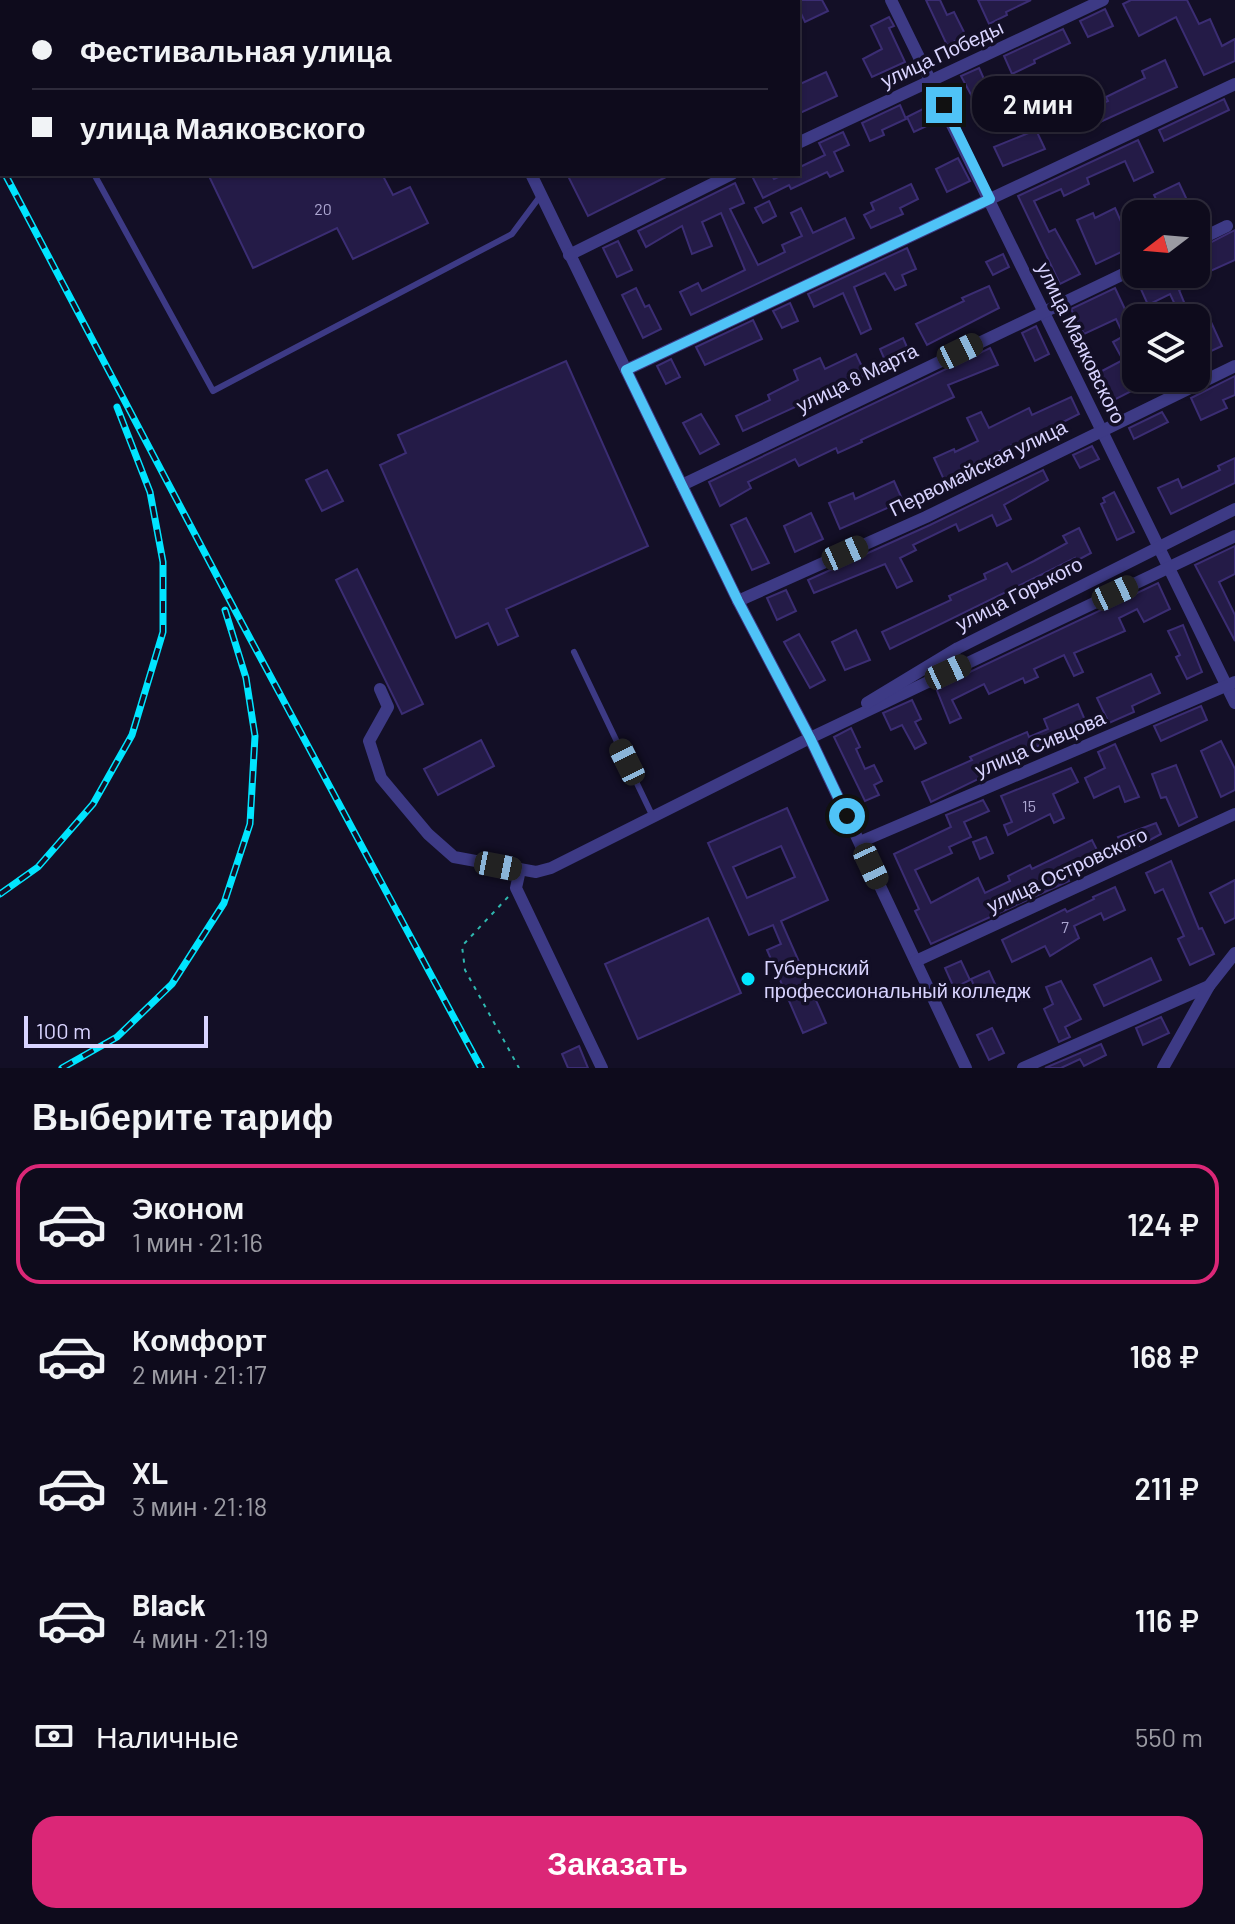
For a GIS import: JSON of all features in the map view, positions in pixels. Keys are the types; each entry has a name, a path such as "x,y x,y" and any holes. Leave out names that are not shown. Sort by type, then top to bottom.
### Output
{"street":[{"name":"улица Маяковского","path":"891,0 1101,430 1231,684 1235,703"},
{"name":"улица Победы","path":"800,142 1103,0"},
{"path":"626,370 1235,84"},
{"path":"532,176 738,601 810,738 966,1068"},
{"path":"569,255 728,176"},
{"path":"1210,234 1231,223"},
{"name":"улица 8 Марта","path":"682,485 1122,275"},
{"name":"Первомайская улица","path":"738,601 926,517 1235,366"},
{"name":"улица Горького","path":"810,738 958,648 1235,509"},
{"name":"улица Горького","path":"810,738 1235,536"},
{"name":"улица Сивцова","path":"860,842 1231,684"},
{"path":"380,689 388,707 369,741 381,778 428,834 454,857 536,872 551,868 810,738"},
{"name":"улица Островского","path":"916,961 1235,814"},
{"path":"520,870 516,888 602,1068"},
{"path":"1163,1068 1209,986 1235,953"},
{"path":"1023,1068 1209,986"}],"lane":[{"path":"95,176 213,391 512,234 541,195"},
{"path":"574,652 653,817"}],"path":[{"path":"516,888 462,946 465,970 519,1068"}],"building":[{"path":"800,0 822,0 828,11 805,22 800,11"},
{"path":"926,0 940,0 947,15 954,12 966,36 947,45"},
{"path":"978,0 1031,0 989,24"},
{"path":"1131,0 1187,0 1199,24 1210,19 1222,46 1235,39 1235,61 1204,75 1176,17 1139,36 1123,4"},
{"path":"1105,9 1113,26 1088,37 1080,21"},
{"path":"889,17 894,26 889,28 905,62 872,77 863,59 882,49 871,26"},
{"path":"1063,29 1070,43 1012,74 1004,56"},
{"path":"1165,60 1177,87 1085,129 1078,114 1108,101 1106,97 1145,78 1142,71"},
{"path":"979,68 999,112 984,119 961,76"},
{"path":"826,72 837,96 800,113 800,84"},
{"path":"1224,99 1229,110 1164,141 1159,130"},
{"path":"900,105 906,119 882,130 884,135 870,141 862,123"},
{"path":"927,107 935,122 914,132 907,117"},
{"path":"1036,130 1045,149 1003,166 994,147"},
{"path":"843,132 849,145 834,152 843,171 830,177 827,172 763,198 752,176 772,176 774,179 800,176 800,167 825,155 819,143"},
{"path":"1138,140 1153,172 1134,181 1125,161 1087,178 1089,184 1064,196 1061,189 1034,201 1049,232 1055,229 1080,274 1060,284 1018,196"},
{"path":"958,158 970,181 947,192 936,169"},
{"path":"209,176 383,176 393,195 410,187 428,223 353,259 337,228 253,268"},
{"path":"568,176 668,176 588,216"},
{"path":"735,183 744,203 730,209 758,265 785,252 782,245 802,236 791,213 801,208 813,233 845,218 854,238 691,315 680,292 698,283 702,291 745,270 721,213 702,222 712,246 692,254 682,226 646,247 638,231"},
{"path":"1179,183 1187,200 1156,200 1154,195"},
{"path":"911,184 918,199 900,208 903,214 871,228 864,215 874,210 871,203"},
{"path":"769,201 776,216 763,223 755,208"},
{"path":"1115,208 1122,224 1122,252 1096,264 1077,220 1093,213 1095,218"},
{"path":"1235,230 1235,260 1210,271 1210,243"},
{"path":"618,241 632,270 617,277 603,248"},
{"path":"907,248 916,269 902,275 906,285 895,290 885,273 854,287 871,329 861,334 843,293 814,307 808,294"},
{"path":"1003,254 1009,267 993,275 986,262"},
{"path":"989,286 999,308 927,345 916,324"},
{"path":"636,288 661,329 643,338 622,295"},
{"path":"1115,288 1123,304 1122,332 1116,319 1084,334 1071,309"},
{"path":"1140,288 1184,288 1179,290 1185,304 1175,304 1170,294 1148,304"},
{"path":"790,303 798,321 782,328 773,311"},
{"path":"753,320 762,339 705,365 696,347"},
{"path":"1210,323 1222,346 1210,352"},
{"path":"1036,326 1049,354 1035,361 1022,333"},
{"path":"1122,337 1122,358 1113,342"},
{"path":"903,338 910,354 887,365 880,349"},
{"path":"990,348 998,365 948,385 954,397 838,453 836,448 799,466 795,459 748,482 751,488 720,506 709,482"},
{"path":"856,354 866,375 835,390 838,396 812,409 808,401 743,431 736,416 770,400 768,395 798,380 794,370 820,358 825,369"},
{"path":"671,359 680,377 666,384 657,366"},
{"path":"566,361 648,546 506,609 518,636 498,645 488,623 456,638 380,465 406,453 398,435"},
{"path":"1122,361 1122,392 1130,392 1114,400 1100,372"},
{"path":"1235,376 1235,395 1223,400 1227,408 1201,420 1191,398 1210,392 1210,388"},
{"path":"1071,397 1079,414 1041,433 1043,437 1019,449 1016,443 963,469 965,473 945,482 934,458 978,441 967,418 981,412 989,428 1029,408 1032,415"},
{"path":"1162,412 1168,422 1134,439 1129,428"},
{"path":"701,414 719,444 700,454 683,423"},
{"path":"1092,446 1099,459 1080,468 1073,455"},
{"path":"1235,458 1235,483 1171,514 1158,488 1178,479 1182,488 1220,470 1218,466"},
{"path":"327,470 343,501 322,511 306,480"},
{"path":"1043,470 1048,480 1004,505 1011,519 997,526 992,515 959,531 956,524 913,545 916,550 900,558 912,581 897,588 885,564 814,593 808,580"},
{"path":"894,481 903,501 840,529 829,503 853,493 855,499"},
{"path":"1114,492 1134,532 1117,540 1101,504 1105,502 1103,498"},
{"path":"811,513 823,539 795,552 784,526"},
{"path":"746,518 769,563 752,570 731,525"},
{"path":"1079,528 1091,553 890,649 882,632 951,600 949,596 986,579 984,574 1007,563 1012,572 1034,561 1067,543 1063,536"},
{"path":"1235,546 1235,574 1219,582 1235,615 1235,641 1195,565"},
{"path":"357,569 423,704 402,714 336,580"},
{"path":"1158,583 1170,609 1144,622 1137,609 1119,618 1125,631 1074,653 1083,672 1074,676 1064,655 1034,669 1038,677 1025,683 1023,678 989,694 984,684 952,700 961,718 950,723 936,688"},
{"path":"786,590 796,611 777,620 767,598"},
{"path":"1183,625 1202,672 1187,679 1168,631"},
{"path":"856,630 870,660 845,670 832,642"},
{"path":"799,634 825,680 810,688 784,642"},
{"path":"1151,674 1160,693 1132,706 1134,712 1109,723 1097,698"},
{"path":"912,700 921,719 915,722 926,743 915,749 902,725 891,730 883,713"},
{"path":"1078,704 1088,727 1054,743 1053,739 1034,748 1036,751 931,802 922,782 1027,732 1029,737 1048,729 1044,719"},
{"path":"1201,706 1207,720 1161,741 1154,726"},
{"path":"851,728 865,769 874,765 882,781 874,785 879,795 865,801 834,737"},
{"path":"481,740 494,766 438,795 424,769"},
{"path":"1221,741 1235,769 1235,790 1221,797 1201,751"},
{"path":"1115,744 1139,797 1125,802 1119,786 1094,798 1085,778 1105,768 1098,752"},
{"path":"1176,765 1197,817 1179,826 1166,797 1161,798 1152,774"},
{"path":"1071,768 1078,782 1053,794 1064,818 1054,823 1050,814 1008,835 1004,825 1012,822 1001,796"},
{"path":"983,800 989,811 964,822 971,837 949,847 952,853 915,870 931,903 978,878 985,893 1010,881 1008,876 1030,865 1032,869 1092,840 1103,862 1069,881 931,944 894,854 951,827 946,815"},
{"path":"787,808 828,900 781,921 826,1023 803,1033 767,950 781,944 773,925 749,935 708,843","holes":["781,846 795,877 747,898 733,867"]},
{"path":"1156,823 1161,834 1126,853 1118,837"},
{"path":"986,837 993,853 980,859 973,842"},
{"path":"1171,861 1199,929 1202,928 1214,954 1190,965 1178,939 1184,936 1163,889 1155,893 1146,873"},
{"path":"1235,880 1235,918 1225,923 1210,893"},
{"path":"1115,887 1125,910 1104,920 1101,913 1074,926 1079,938 1050,956 1045,946 1012,962 1002,940"},
{"path":"708,918 741,993 638,1039 605,964"},
{"path":"1151,958 1161,980 1104,1006 1094,985"},
{"path":"961,961 970,980 954,988 945,968"},
{"path":"989,971 995,984 977,992 971,979"},
{"path":"1061,981 1081,1019 1065,1027 1070,1037 1059,1042 1044,1009 1053,1004 1046,987"},
{"path":"1161,1017 1169,1033 1143,1045 1136,1028"},
{"path":"992,1028 1004,1053 989,1060 977,1035"},
{"path":"1101,1044 1106,1055 1084,1066 1080,1059 1061,1068 1045,1068"},
{"path":"579,1046 588,1068 568,1068 562,1054"}],"railway":[{"path":"6,176 481,1068"},
{"path":"0,894 38,867 93,804 132,735 163,632 163,562 150,492 117,407"},
{"path":"62,1068 117,1037 172,984 224,903 250,824 255,736 246,678 225,610"}],"place":[{"name":"Губернский профессиональный колледж","path":"748,979"}],"route":[{"path":"847,816 626,370 990,199 944,105"}]}
